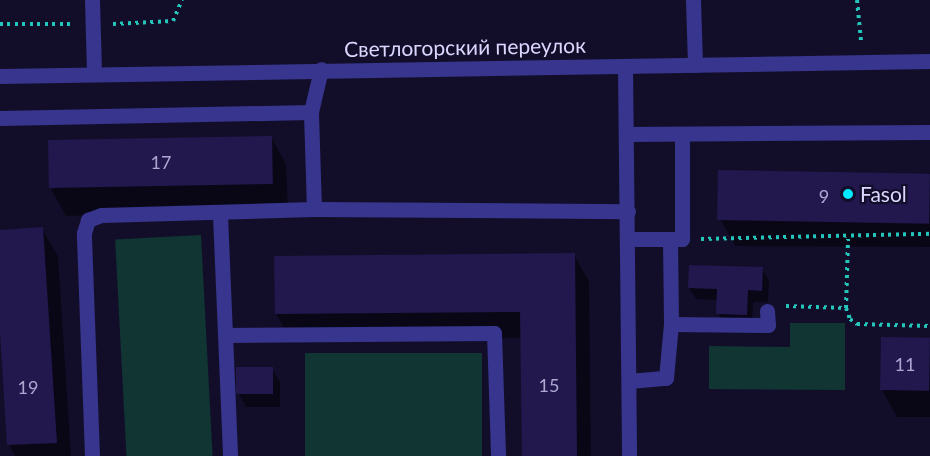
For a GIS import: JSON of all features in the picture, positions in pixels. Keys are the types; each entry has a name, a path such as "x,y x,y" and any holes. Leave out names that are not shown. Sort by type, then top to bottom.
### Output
{"street":[{"path":"92,0 94,73"},
{"path":"693,0 695,65"},
{"name":"Светлогорский переулок","path":"0,76 321,69 930,61"},
{"path":"625,66 629,456"},
{"path":"314,209 311,111 321,69"},
{"path":"0,117 311,111"},
{"path":"627,134 930,132"},
{"path":"629,381 666,378 682,134"},
{"path":"92,456 84,233 88,220 100,215 220,214 314,209 628,211"},
{"path":"220,214 231,456"},
{"path":"628,239 676,239"},
{"path":"671,324 768,324 767,310"},
{"path":"225,335 494,333 498,456"}],"path":[{"path":"676,239 848,238 930,234"},
{"path":"848,238 846,308 850,319 857,324 930,326"},
{"path":"767,310 772,306 846,308"}],"green space":[{"path":"201,235 213,456 126,456 115,240"},
{"path":"790,323 845,323 845,390 709,389 709,346 790,347"},
{"path":"305,353 482,353 482,456 305,456"}],"building":[{"path":"272,136 273,184 49,188 48,140"},
{"path":"718,170 930,174 929,224 717,220"},
{"path":"43,227 57,443 7,445 0,332 0,230"},
{"path":"575,253 577,456 522,456 520,312 275,314 274,256"},
{"path":"689,265 763,267 762,291 748,290 747,315 716,314 717,289 688,288"},
{"path":"881,337 930,338 929,391 880,390"},
{"path":"236,367 273,367 273,394 236,394"}],"place":[{"name":"Fasol","path":"848,194"}]}
